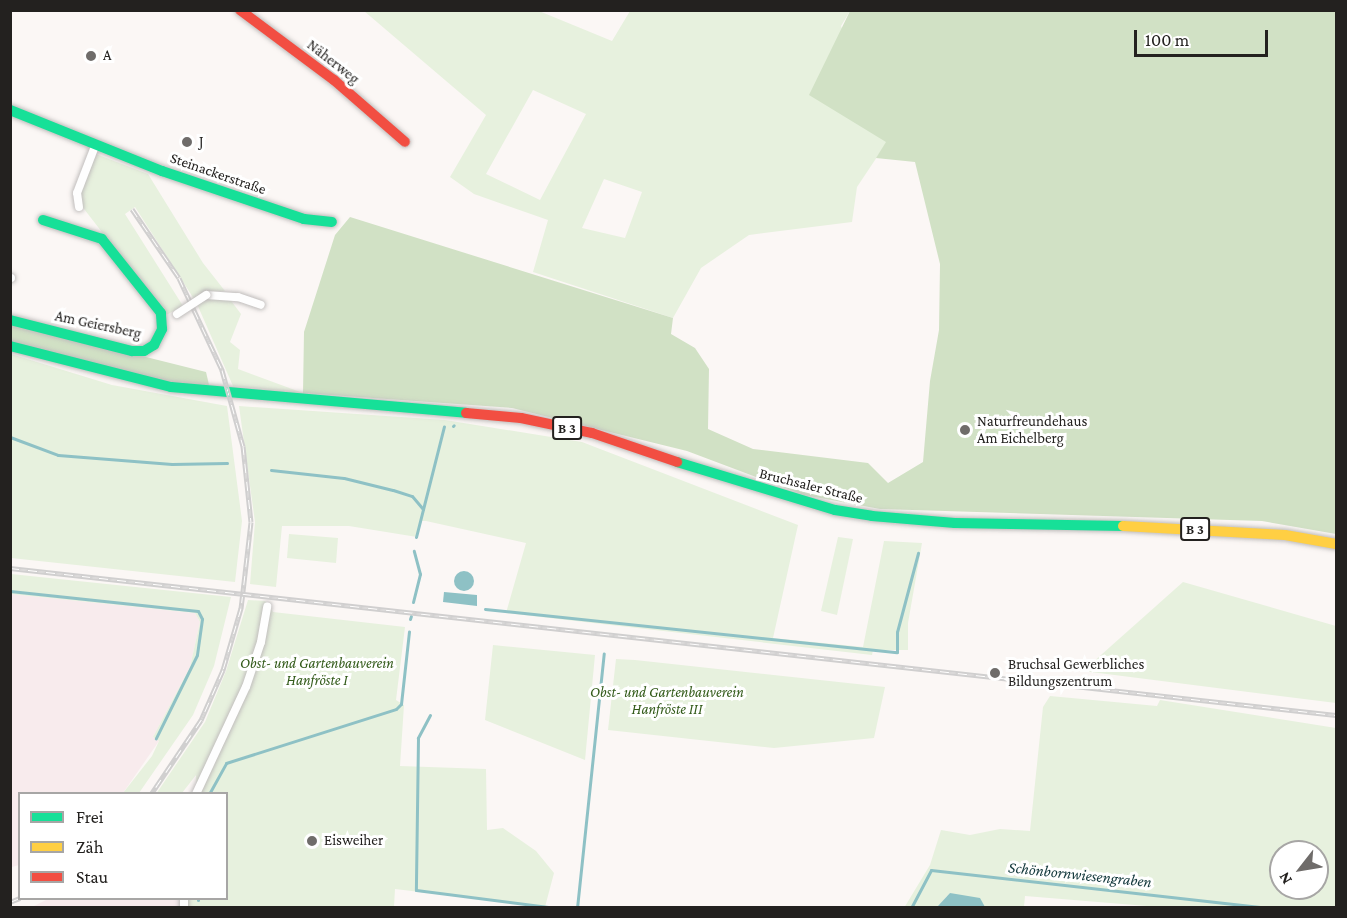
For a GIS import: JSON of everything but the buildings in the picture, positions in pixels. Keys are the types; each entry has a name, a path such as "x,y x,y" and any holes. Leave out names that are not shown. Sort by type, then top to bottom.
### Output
{"main road":[{"name":"Näherweg","path":"240,10 334,80 405,142"},
{"name":"Steinackerstraße","path":"10,111 95,146 304,219 332,222"},
{"name":"Am Geiersberg","path":"10,320 144,351 154,345 164,322 161,313 102,238 43,220"},
{"name":"Bruchsaler Straße","path":"10,346 145,382 224,394 521,418 592,434 736,482 835,510 872,516 955,523 1168,527 1285,535 1336,544"}],"street":[{"path":"79,207 76,193 95,146"},
{"name":"Am Geiersberg","path":"164,322 207,295 238,297 261,305"},
{"path":"197,792 246,687 267,608"}],"shaded area":[{"path":"11,594 195,613 200,622 190,667 153,737 159,741 124,792 18,792 18,865 12,867 11,878"},
{"path":"46,900 187,900 186,907 30,908"}],"green space":[{"path":"364,11 539,11 612,41 630,11 850,11 841,26 887,142 857,187 852,222 749,235 701,268 673,318 533,272 548,220 474,194 450,177 486,115","holes":["533,90 586,114 540,200 486,174","604,179 642,192 625,238 582,228"]},
{"path":"850,11 1336,11 1336,534 1262,521 880,509 804,495 687,451 512,408 303,393 304,332 335,235 350,217 673,318 671,334 695,348 709,369 708,429 753,449 868,463 888,483 923,462 930,381 939,330 940,264 915,162 876,158 886,142 809,95"},
{"path":"96,154 148,174 203,263 225,291 206,292 194,299 135,207 125,214 183,306 166,315 81,205 80,195"},
{"path":"207,298 229,298 241,314 230,342 240,350 238,369 303,393 233,386 197,304"},
{"path":"10,323 206,372 210,389 162,383 11,342"},
{"path":"11,354 112,385 227,406 242,521 235,582 11,558"},
{"path":"239,406 445,420 582,442 798,525 773,638 863,647 884,541 922,543 908,623 908,650 873,650 872,655 506,613 526,543 426,521 422,521 417,537 349,526 282,526 276,587 250,584 255,522"},
{"path":"289,534 338,538 336,563 287,558"},
{"path":"838,537 853,539 837,615 821,611"},
{"path":"11,574 231,597 214,666 193,715 140,792 124,792 152,756 159,741 153,737 190,667 200,622 195,613 11,594"},
{"path":"1183,582 1336,626 1336,703 1083,671"},
{"name":"Obst- und Gartenbauverein Hanfröste I","path":"248,600 265,601 273,612 405,627 396,700 404,705 400,766 486,769 487,830 503,828 536,851 554,873 545,907 395,889 394,907 186,907 187,900 228,900 228,792 197,792 196,775 183,792 157,792 205,722 226,671"},
{"path":"493,645 595,655 585,760 485,720"},
{"name":"Obst- und Gartenbauverein Hanfröste III","path":"616,659 885,687 874,738 774,748 608,730"},
{"path":"1050,696 1157,706 1160,700 1336,728 1336,907 1171,908 1025,896 1024,907 985,908 950,893 937,907 904,908 930,865 941,830 970,835 1000,829 1030,831 1043,707"}],"water":[{"path":"464,571 471,574 474,581 471,588 464,591 457,588 454,581 457,574"},
{"path":"444,592 477,595 477,606 443,602"},
{"path":"950,893 980,898 985,907 937,907"}],"waterway":[{"path":"416,537 444,426"},
{"path":"10,437 58,455 172,464 227,463"},
{"path":"271,470 344,478 393,490 412,496 423,509"},
{"path":"413,602 420,574 414,551"},
{"path":"485,609 897,652 897,632 918,553"},
{"path":"10,591 198,611 202,619 197,655 156,738"},
{"path":"210,792 226,763 396,709 401,704 409,631"},
{"path":"577,908 604,653"},
{"name":"Schönbornwiesengraben","path":"430,715 418,738 416,890 556,908"},
{"name":"Schönbornwiesengraben","path":"911,908 931,870 1269,908"}],"railway":[{"path":"132,209 179,278 222,370 243,446 251,522 241,608 223,670 201,720 152,792"},
{"path":"10,568 1336,715"},
{"path":"10,902 18,899"}],"traffic: fast":[{"path":"10,110 162,171 304,219 332,222"},
{"path":"10,320 132,351 144,351 154,345 162,329 161,313 102,239 43,220"},
{"path":"10,346 171,387 466,413"},
{"path":"677,462 835,510 872,516 955,523 1123,526"}],"traffic: slow":[{"path":"1123,526 1285,535 1336,544"}],"traffic: jam":[{"path":"240,10 334,80 405,142"},
{"path":"466,413 521,418 592,433 677,462"}],"place":[{"name":"A","path":"91,56"},
{"name":"J","path":"187,142"},
{"name":"Naturfreundehaus Am Eichelberg","path":"965,430"},
{"name":"Bruchsal Gewerbliches Bildungszentrum","path":"995,673"},
{"name":"Eisweiher","path":"312,841"}]}
